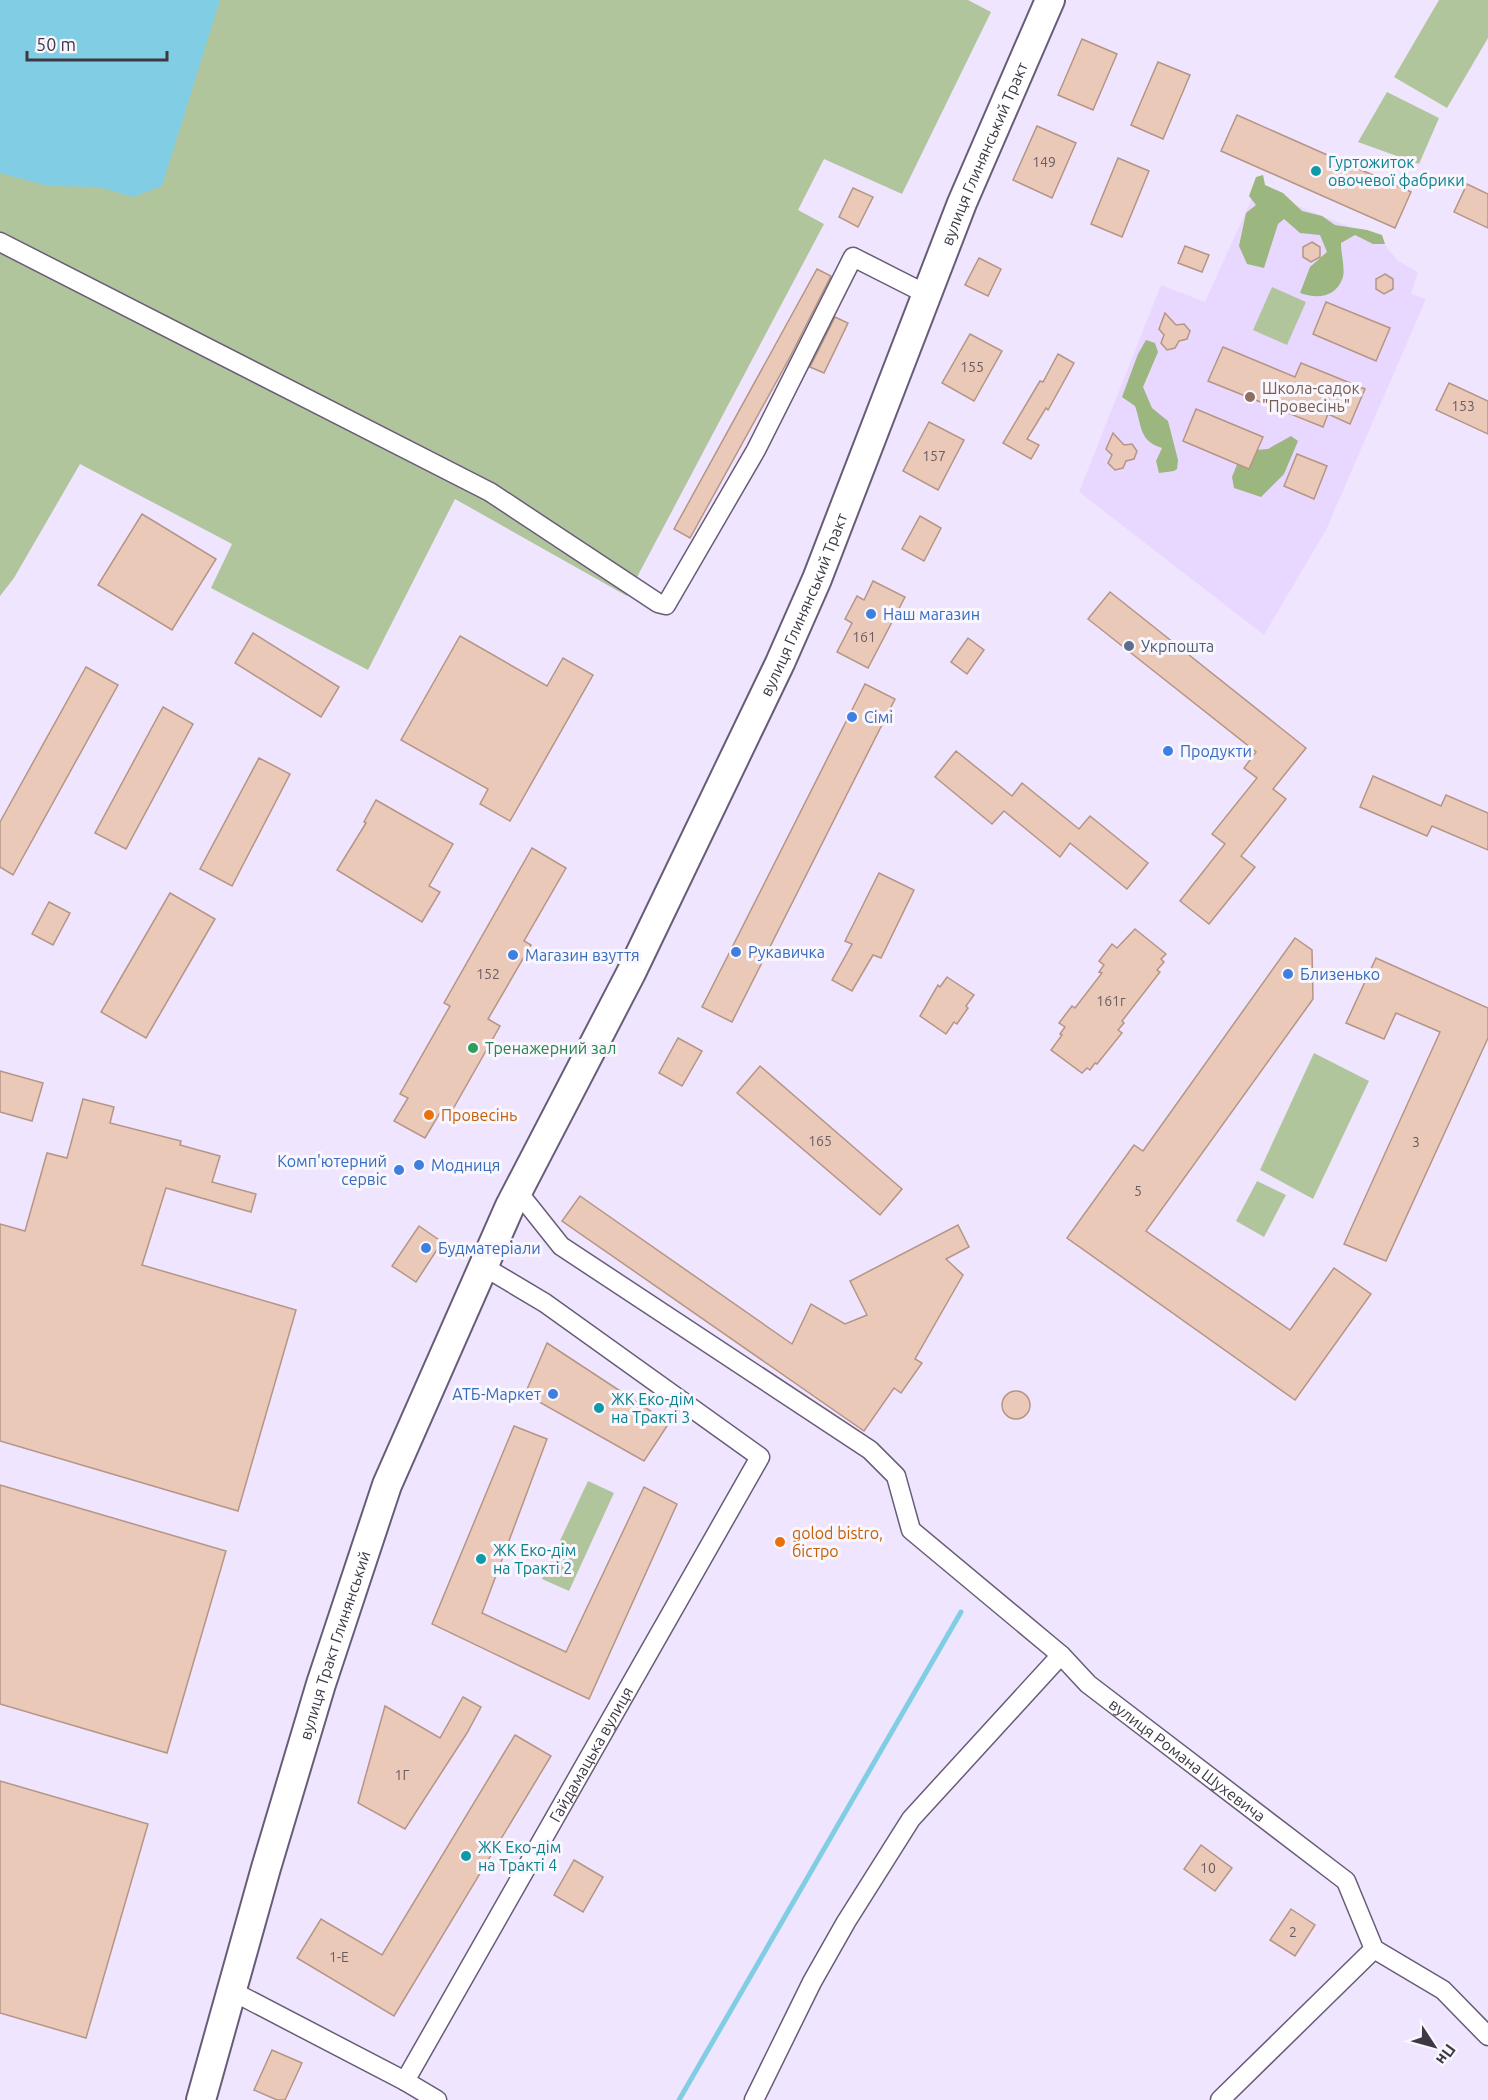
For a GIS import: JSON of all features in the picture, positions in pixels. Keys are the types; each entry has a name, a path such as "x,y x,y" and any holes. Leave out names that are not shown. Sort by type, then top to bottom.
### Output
{"main road":[{"name":"вулиця Глинянський Тракт","path":"514,1199 631,973 780,663 817,579 962,203 1050,0"},
{"name":"вулиця Тракт Глинянський","path":"201,2100 266,1868 321,1684 387,1485 514,1199"}],"street":[{"path":"0,242 490,492 658,603 666,605 756,450 853,257 928,295"},
{"name":"вулиця Романа Шухевича","path":"514,1199 561,1246 870,1450 896,1476 911,1530 1061,1654 1088,1684 1346,1881 1374,1948"},
{"name":"Гайдамацька вулиця","path":"405,2081 760,1457 545,1303 483,1266"},
{"path":"754,2100 812,1982 846,1922 911,1819 1061,1654"},
{"path":"1220,2100 1374,1948 1443,1990 1488,2036"},
{"path":"232,1991 437,2100"}],"shaded area":[{"name":"Школа-садок \"Провесінь\"","path":"1256,189 1380,239 1398,261 1418,272 1411,294 1426,299 1326,530 1264,635 1079,492 1161,285 1205,302"}],"green space":[{"path":"0,0 968,0 991,12 902,194 824,159 798,210 824,224 627,596 455,499 368,670 211,588 232,544 80,464 14,578 0,596"},
{"path":"1439,0 1488,0 1488,38 1447,108 1394,77"},
{"path":"1387,92 1439,118 1419,164 1358,142"},
{"path":"1263,175 1265,185 1283,193 1302,211 1322,216 1335,225 1382,235 1385,244 1373,244 1355,235 1341,243 1343,277 1331,293 1319,296 1300,293 1310,267 1327,252 1320,235 1300,233 1284,219 1278,224 1264,268 1247,264 1239,246 1246,213 1256,205 1249,196 1256,177"},
{"path":"1272,287 1306,302 1287,345 1253,330"},
{"path":"1146,340 1155,343 1158,352 1143,387 1152,408 1168,421 1178,460 1177,469 1174,471 1159,473 1156,461 1162,448 1145,437 1135,406 1122,397 1138,354"},
{"path":"1291,436 1298,441 1284,474 1261,497 1234,488 1232,477 1238,462 1255,450 1268,449"},
{"path":"1314,1053 1369,1081 1313,1199 1260,1170"},
{"path":"1257,1181 1286,1195 1264,1237 1236,1221"},
{"path":"588,1481 614,1493 569,1591 542,1579"}],"water":[{"path":"0,0 220,0 162,186 133,197 99,187 48,186 0,173"}],"building":[{"path":"1082,39 1117,54 1093,110 1058,95"},
{"path":"1158,62 1190,75 1163,139 1131,125"},
{"name":"Гуртожиток овочевої фабрики","path":"1237,115 1411,192 1395,228 1221,151"},
{"path":"1037,126 1076,143 1052,198 1013,180"},
{"path":"1118,158 1149,171 1122,237 1091,224"},
{"path":"1467,184 1488,194 1488,228 1454,212"},
{"path":"853,188 873,197 858,227 839,217"},
{"path":"1312,242 1320,247 1320,257 1311,262 1303,257 1303,247"},
{"path":"1185,246 1209,255 1202,272 1178,263"},
{"path":"979,258 1001,269 988,296 965,285"},
{"path":"817,269 831,276 790,357 690,538 674,529"},
{"path":"1385,274 1393,279 1393,289 1384,294 1376,289 1376,279"},
{"path":"1326,302 1390,328 1376,361 1313,334"},
{"path":"1165,313 1176,325 1184,324 1190,331 1187,339 1179,341 1175,348 1167,350 1161,343 1164,335 1159,329"},
{"path":"835,317 848,323 824,373 810,367"},
{"path":"970,334 1002,351 974,401 942,383"},
{"path":"1223,347 1295,377 1301,363 1365,389 1350,424 1328,414 1323,427 1208,381"},
{"path":"1058,354 1074,363 1048,410 1046,408 1027,439 1039,445 1031,459 1003,443 1040,381 1043,382"},
{"path":"1449,383 1488,401 1488,434 1436,410"},
{"path":"1196,409 1263,437 1249,469 1183,441"},
{"path":"929,422 964,440 938,490 903,471"},
{"path":"1113,433 1124,445 1132,444 1137,451 1134,459 1126,461 1123,468 1115,470 1108,463 1112,455 1106,449"},
{"path":"1297,454 1327,466 1314,499 1284,486"},
{"path":"142,514 216,559 172,630 98,585"},
{"path":"920,516 941,528 924,561 902,549"},
{"path":"873,581 905,597 868,668 837,652 852,623 845,619 857,596 864,600"},
{"path":"1110,592 1306,748 1273,789 1286,799 1241,856 1255,867 1209,924 1180,901 1225,844 1212,834 1257,778 1244,768 1256,752 1088,619"},
{"path":"253,633 339,687 321,717 235,663"},
{"path":"460,636 547,686 563,658 593,675 510,821 480,804 488,789 401,740"},
{"path":"968,638 984,650 967,674 951,662"},
{"path":"86,667 118,685 13,875 0,867 0,822"},
{"path":"865,684 895,699 732,1022 702,1007"},
{"path":"163,707 193,724 126,849 95,833"},
{"path":"956,751 1012,796 1022,783 1079,829 1090,816 1148,863 1127,889 1070,843 1060,857 1004,811 992,824 935,777"},
{"path":"259,758 290,774 232,886 200,869"},
{"path":"1373,776 1441,806 1446,795 1488,813 1488,850 1432,826 1427,836 1360,807"},
{"path":"376,800 453,844 429,886 440,892 422,922 337,870 366,823 364,822"},
{"path":"532,848 566,868 524,941 531,945 488,1019 500,1026 449,1116 441,1111 425,1138 394,1121 408,1098 400,1094 450,1006 444,1003"},
{"path":"879,873 914,890 881,958 873,955 852,991 832,980 852,944 845,941"},
{"path":"170,893 215,919 146,1038 101,1012"},
{"path":"49,902 70,913 53,945 32,934"},
{"path":"1135,929 1166,954 1161,959 1164,962 1157,970 1160,972 1122,1021 1124,1023 1118,1030 1122,1033 1097,1064 1095,1063 1090,1070 1087,1068 1082,1073 1051,1050 1065,1027 1059,1023 1072,1006 1075,1008 1102,973 1099,972 1104,965 1099,961 1112,944 1117,948"},
{"path":"1295,938 1312,950 1313,999 1146,1231 1290,1330 1334,1268 1371,1294 1295,1400 1067,1238 1134,1145 1143,1151"},
{"path":"1376,958 1488,1008 1488,1038 1386,1261 1344,1244 1440,1032 1396,1013 1384,1039 1346,1023"},
{"path":"947,977 974,995 957,1024 954,1022 946,1034 920,1016 938,985 940,987"},
{"path":"678,1038 702,1051 682,1086 659,1073"},
{"path":"760,1066 902,1189 880,1215 737,1093"},
{"path":"0,1071 43,1083 32,1121 0,1112"},
{"path":"83,1099 114,1107 110,1123 181,1141 180,1145 220,1156 212,1182 256,1194 251,1212 166,1188 142,1265 296,1310 238,1511 0,1441 0,1224 25,1231 47,1153 67,1158"},
{"path":"580,1196 792,1344 811,1304 845,1324 867,1315 850,1281 958,1225 969,1247 946,1259 963,1275 915,1359 922,1363 901,1393 894,1388 864,1431 562,1221"},
{"path":"419,1226 442,1242 416,1282 392,1266"},
{"name":"ЖК Еко-дім на Тракті 3","path":"547,1343 669,1423 644,1461 525,1394"},
{"path":"1016,1391 1026,1395 1030,1405 1026,1415 1016,1419 1006,1415 1002,1405 1006,1395"},
{"name":"ЖК Еко-дім на Тракті 2","path":"514,1426 547,1439 482,1613 566,1652 644,1487 677,1504 589,1699 432,1624"},
{"path":"0,1485 226,1551 167,1753 0,1704"},
{"path":"463,1697 481,1707 467,1733 405,1829 358,1803 385,1706 440,1738"},
{"name":"ЖК Еко-дім на Тракті 4","path":"515,1735 551,1756 394,2016 297,1958 321,1919 382,1955"},
{"path":"0,1781 148,1824 86,2038 0,2013"},
{"path":"1201,1845 1232,1868 1215,1891 1184,1869"},
{"path":"574,1860 603,1877 583,1912 554,1895"},
{"path":"1291,1909 1315,1925 1295,1956 1270,1940"},
{"path":"272,2050 302,2063 285,2100 277,2100 254,2090"}],"waterway":[{"path":"679,2100 961,1612"}],"place":[{"name":"Гуртожиток овочевої фабрики","path":"1316,171"},
{"name":"Школа-садок \"Провесінь\"","path":"1250,397"},
{"name":"Наш магазин","path":"871,614"},
{"name":"Укрпошта","path":"1129,646"},
{"name":"Сімі","path":"852,717"},
{"name":"Продукти","path":"1168,751"},
{"name":"Рукавичка","path":"736,952"},
{"name":"Магазин взуття","path":"513,955"},
{"name":"Близенько","path":"1288,974"},
{"name":"Тренажерний зал","path":"473,1048"},
{"name":"Провесінь","path":"429,1115"},
{"name":"Модниця","path":"419,1165"},
{"name":"Комп'ютерний сервіс","path":"399,1170"},
{"name":"Будматеріали","path":"426,1248"},
{"name":"АТБ-Маркет","path":"553,1394"},
{"name":"ЖК Еко-дім на Тракті 3","path":"599,1408"},
{"name":"golod bistro, бістро","path":"780,1542"},
{"name":"ЖК Еко-дім на Тракті 2","path":"481,1559"},
{"name":"ЖК Еко-дім на Тракті 4","path":"466,1856"}]}
